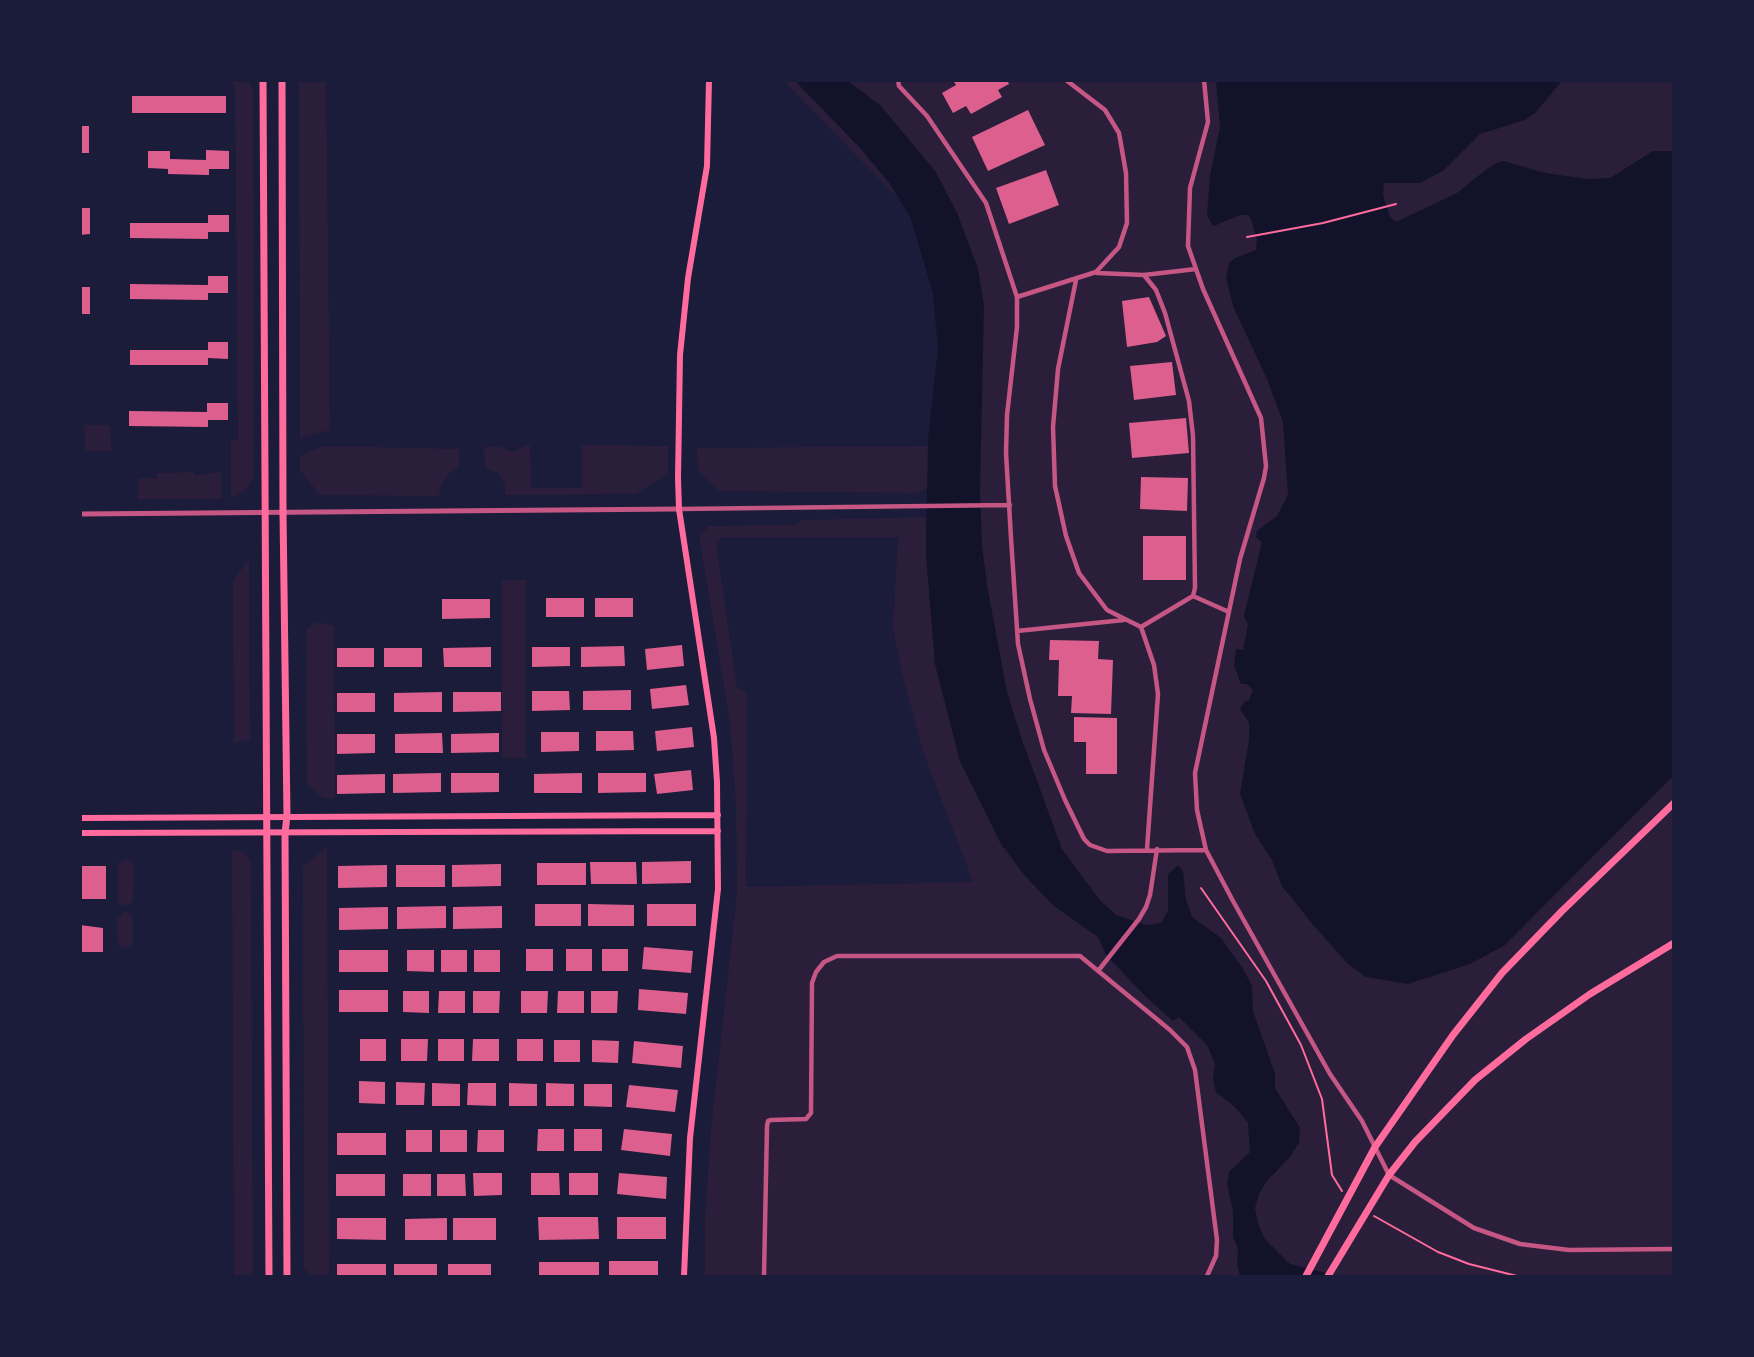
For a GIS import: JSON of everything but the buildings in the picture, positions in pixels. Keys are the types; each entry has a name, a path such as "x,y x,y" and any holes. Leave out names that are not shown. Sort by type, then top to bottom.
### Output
{"main road":[{"path":"263,80 269,1276"},
{"path":"282,80 287,1276"},
{"path":"684,1276 690,1138 717,899 718,815 709,699 679,509 680,355 688,278 707,166 709,80"},
{"path":"1306,1276 1375,1147 1453,1035 1502,974 1562,911 1674,803"},
{"path":"80,818 718,815"},
{"path":"80,833 718,831"},
{"path":"1329,1275 1389,1175 1415,1142 1475,1080 1526,1039 1590,994 1674,943"}],"street":[{"path":"898,80 899,86 933,125 986,203 1017,297 1017,327 1007,415 1006,453 1017,631 1030,699 1044,750 1065,800 1084,839 1090,845 1107,851 1206,850"},
{"path":"1066,80 1105,110 1119,133 1123,150 1127,223 1119,247 1096,272"},
{"path":"1204,80 1208,122 1190,188 1188,246 1261,418 1266,450 1264,478 1240,559 1195,773 1197,810 1206,850 1330,1074 1362,1121 1389,1175 1474,1228 1520,1244 1569,1250 1674,1248"},
{"path":"1017,297 1096,272 1144,275 1196,269"},
{"path":"1142,627 1193,596 1195,588 1193,455 1189,401 1165,313 1156,290 1144,275"},
{"path":"1076,280 1058,369 1054,427 1055,486 1066,536 1079,573 1107,610 1142,627 1154,664 1158,694 1147,849"},
{"path":"80,514 1010,505"},
{"path":"1193,596 1229,612"},
{"path":"1017,631 1126,620"},
{"path":"1098,971 1139,919 1150,895 1157,849"},
{"path":"764,1276 768,1121 806,1119 811,1113 812,983 824,962 837,956 1080,956 1181,1040 1192,1058 1217,1240 1216,1256 1207,1276"}],"path":[{"path":"1247,237 1323,223 1396,204"},
{"path":"1201,888 1266,981 1301,1045 1322,1098 1332,1175 1340,1189 1349,1197"},
{"path":"1373,1216 1438,1252 1469,1264 1517,1276"}],"shaded area":[{"path":"230,81 248,81 253,88 254,477 244,491 231,499 231,440 238,440 235,87"},
{"path":"299,81 326,81 330,430 300,438"},
{"path":"784,81 1673,81 1673,1276 705,1276 705,1218 711,1129 737,893 736,804 730,723 699,536 709,526 795,525 801,520 926,517 926,554 935,664 960,761 1001,844 949,340 917,218","holes":["722,537 898,537 893,628 902,673 923,752 973,882 746,887 747,693 737,687 716,543"]},
{"path":"795,81 848,81 880,105 936,172 957,213 978,269 984,305 980,491 982,545 1007,692 1022,740 1062,849 1099,899 1116,915 1146,925 1161,923 1168,911 1168,874 1178,865 1183,871 1186,900 1192,917 1221,938 1242,967 1252,986 1253,1011 1275,1074 1275,1088 1300,1128 1299,1143 1259,1194 1255,1208 1258,1224 1265,1239 1290,1264 1338,1276 1240,1276 1237,1264 1238,1249 1233,1237 1233,1211 1227,1184 1229,1172 1250,1152 1248,1123 1236,1108 1216,1092 1213,1079 1215,1064 1207,1045 1179,1017 1173,1021 1147,998 1106,955 1098,937 1054,906 1025,876 1001,844 960,761 935,664 926,554 928,441 938,349 933,293 910,216 889,183 860,148"},
{"path":"1216,81 1562,81 1535,113 1525,120 1480,134 1444,170 1420,183 1384,183 1383,195 1390,217 1396,222 1457,193 1499,162 1565,176 1610,178 1653,151 1673,151 1673,776 1505,945 1470,964 1408,984 1366,977 1348,964 1314,926 1282,886 1272,860 1255,834 1240,794 1249,740 1249,723 1240,709 1245,701 1249,700 1253,690 1247,684 1241,684 1234,665 1236,649 1243,650 1248,625 1244,616 1262,542 1256,537 1257,531 1277,516 1288,495 1283,422 1267,379 1233,306 1226,278 1229,263 1256,250 1257,240 1251,219 1247,215 1240,215 1214,226 1207,215 1210,176 1220,127"},
{"path":"84,425 110,425 111,451 85,451"},
{"path":"530,445 531,488 582,488 582,445 668,446 668,474 636,494 505,495 505,485 498,473 485,468 484,447 500,446 513,452"},
{"path":"323,446 459,449 459,467 449,473 441,485 439,496 320,495 300,470 300,456"},
{"path":"928,446 929,487 917,493 719,491 698,470 697,448"},
{"path":"194,472 195,475 219,472 222,499 138,499 138,478 157,478 157,473"},
{"path":"249,558 250,739 234,743 233,582"},
{"path":"502,580 526,580 526,758 502,758"},
{"path":"316,622 334,626 335,799 323,798 307,784 306,630"},
{"path":"327,846 329,1276 311,1276 304,1269 303,867"},
{"path":"232,850 242,851 251,862 253,1276 234,1276"},
{"path":"126,859 134,866 133,901 128,906 118,901 118,866 119,862"},
{"path":"125,911 133,918 133,944 127,949 118,944 117,919"}]}
